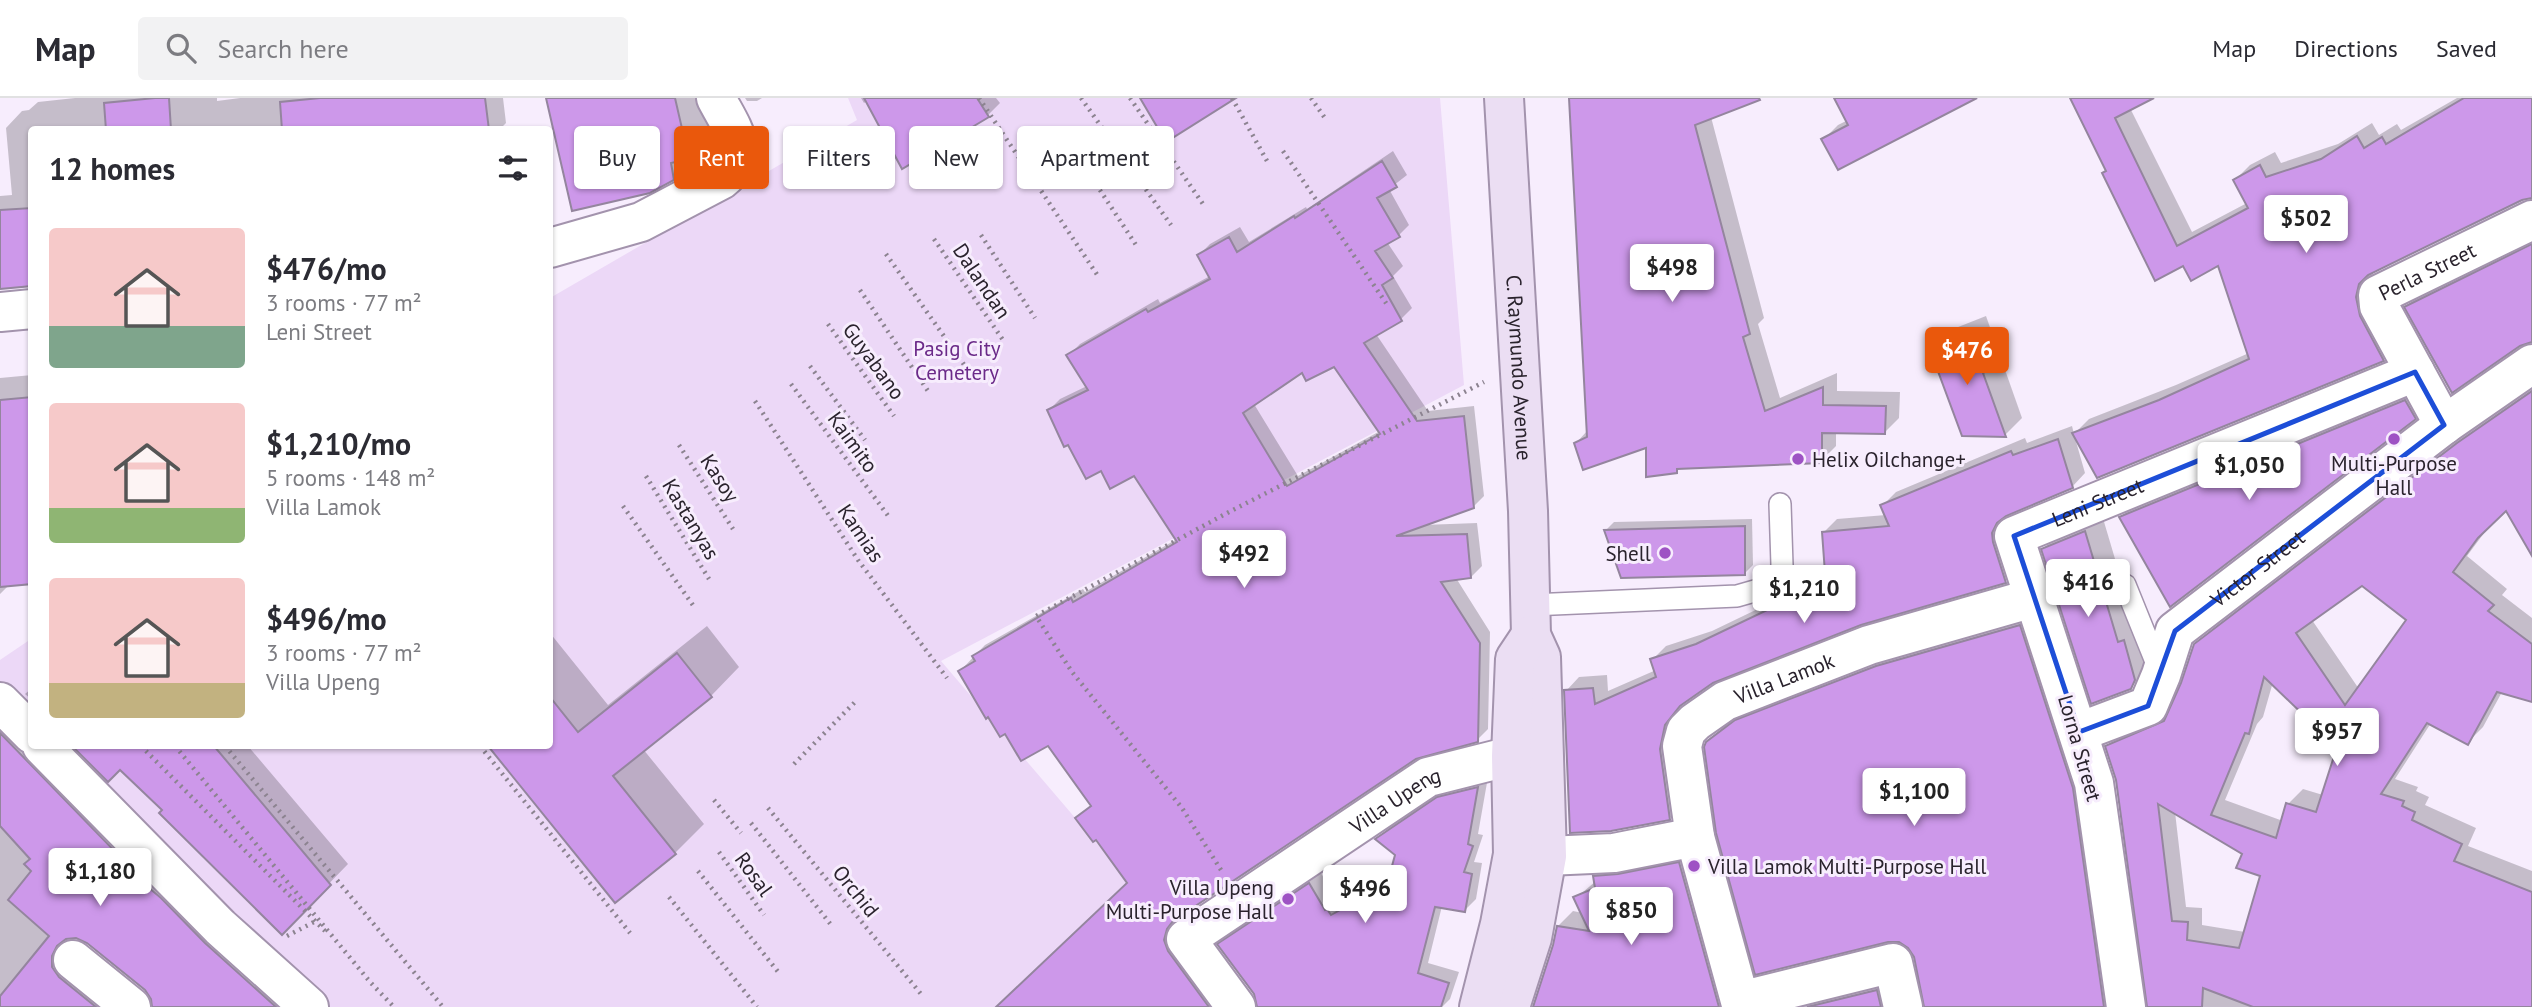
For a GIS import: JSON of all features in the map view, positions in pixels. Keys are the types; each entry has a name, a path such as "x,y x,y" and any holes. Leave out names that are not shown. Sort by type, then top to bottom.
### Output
{"main road":[{"name":"C. Raymundo Avenue","path":"1504,98 1528,511 1531,620 1541,657 1547,856 1532,938 1510,1007"},
{"path":"1479,1007 1500,924 1513,854 1511,756 1515,659 1531,620"}],"street":[{"path":"553,247 640,222 721,180 731,172 737,162 739,149 736,136 716,98"},
{"name":"Perla Street","path":"2444,425 2379,306 2378,295 2532,220"},
{"path":"0,312 28,309"},
{"name":"Victor Street","path":"2079,732 2148,706 2175,631 2444,425 2532,365"},
{"name":"Leni Street","path":"2014,536 2415,372"},
{"name":"Lorna Street","path":"2014,536 2094,783 2126,1007"},
{"name":"Villa Lamok","path":"1903,1007 1893,963 1740,1001 1695,837 1682,746 1686,731 1725,701 1869,645 2033,598"},
{"path":"0,702 28,730"},
{"path":"46,749 220,927 309,1007"},
{"name":"Villa Upeng","path":"1236,1007 1186,939 1428,777 1511,756"},
{"path":"1547,856 1614,853 1695,837"},
{"path":"72,960 131,1007"}],"lane":[{"path":"1531,620 1737,596 1765,588 1780,578 1780,504"},
{"path":"2125,585 2161,675"}],"path":[{"path":"978,98 1098,276"},
{"path":"1081,98 1171,225"},
{"path":"1130,98 1203,204"},
{"path":"1232,98 1267,161"},
{"path":"1311,98 1328,121"},
{"path":"1283,151 1388,306"},
{"path":"1099,189 1138,248"},
{"path":"981,235 1035,318"},
{"name":"Dalandan","path":"934,239 1003,340"},
{"path":"886,254 965,366"},
{"path":"860,290 928,391"},
{"name":"Guyabano","path":"828,324 894,416"},
{"path":"810,366 865,440"},
{"name":"Kaimito","path":"791,384 890,517"},
{"path":"1242,903 1182,808 1072,672 1036,616 1229,512 1466,391"},
{"name":"Kamias","path":"755,401 858,560 947,678"},
{"name":"Kasoy","path":"679,445 733,529"},
{"name":"Kastanyas","path":"646,476 709,579"},
{"path":"623,506 695,608"},
{"path":"794,764 857,700"},
{"path":"144,749 337,942"},
{"path":"177,749 394,1007"},
{"path":"228,749 443,1007"},
{"path":"482,749 630,933"},
{"path":"714,800 741,832"},
{"name":"Orchid","path":"768,808 921,994"},
{"path":"751,823 832,926"},
{"name":"Rosal","path":"719,852 764,915"},
{"path":"698,871 779,973"},
{"path":"669,897 757,1007"}],"highlighted area":[{"path":"2415,372 2444,425 2175,631 2148,706 2079,732 2014,536"}],"green space":[{"name":"Pasig City Cemetery","path":"848,98 1440,98 1464,385 941,661 1177,937 1111,1007 317,1007 58,749 553,749 553,296 738,189 769,189 769,171 783,163 783,189 895,189 895,126 847,126 857,120"},
{"path":"28,641 28,719 0,690 0,660"}],"building":[{"path":"169,98 171,126 106,126 104,103"},
{"path":"320,98 485,98 488,126 282,126 280,102"},
{"path":"546,98 675,98 681,126 674,126 674,162 671,163 674,180 660,188 660,126 574,126 574,189 657,189 572,211"},
{"path":"864,98 977,98 989,117 974,126 909,126 909,165 902,169 895,156 895,126 879,126"},
{"path":"1140,98 1236,98 1174,137 1174,126 1157,126"},
{"path":"1569,98 1759,98 1760,100 1695,125 1750,334 1743,337 1765,411 1823,387 1823,405 1886,406 1885,434 1822,433 1822,463 1677,469 1677,473 1646,477 1646,448 1583,470 1574,443 1587,437"},
{"path":"1834,98 1977,98 1838,170 1821,139 1848,125"},
{"path":"2070,98 2154,98 2115,118 2177,246 2248,208 2233,180 2260,165 2266,177 2321,159 2357,136 2364,148 2382,137 2386,144 2464,98 2532,98 2532,198 2522,200 2368,275 2359,284 2356,297 2360,316 2384,361 2097,478 2072,433 2159,400 2249,359 2218,266 2191,281 2183,266 2155,281 2102,173 2106,171"},
{"path":"1382,161 1397,187 1377,198 1400,237 1375,251 1393,278 1382,285 1402,321 1364,343 1417,421 1464,416 1474,508 1396,536 1467,534 1471,578 1441,582 1480,643 1478,742 1416,759 1173,921 1164,940 1168,951 1209,1007 996,1007 1127,883 1096,840 1093,842 1075,818 1091,806 1048,746 1021,761 1005,734 1000,737 988,717 986,719 958,671 975,661 972,656 1071,598 1073,602 1177,542 1134,476 1110,489 1101,471 1086,479 1068,445 1064,447 1047,410 1088,390 1066,355 1146,309 1148,312 1210,279 1197,255 1229,237 1237,252 1294,216 1295,218","holes":["1334,367 1380,434 1287,486 1243,413 1302,373 1306,381"]},
{"path":"28,208 28,286 0,289 0,210"},
{"path":"2532,244 2532,342 2520,346 2452,393 2404,307"},
{"path":"1969,331 2006,437 1962,436 1929,347"},
{"path":"2532,391 2532,556 2506,511 2478,538 2453,572 2494,605 2488,611 2532,644 2532,702 2497,692 2468,745 2427,723 2381,794 2404,801 2402,806 2415,812 2412,820 2462,844 2454,861 2532,892 2532,1007 2253,1007 2203,988 2202,1007 2147,1007 2116,780 2105,746 2164,721 2194,644 2457,443","holes":["2362,586 2406,620 2345,705 2296,633","2264,677 2337,747 2316,812 2286,803 2276,838 2211,815 2245,733 2249,734","2158,804 2242,854 2236,868 2260,876 2239,948 2187,940 2188,922 2172,921"]},
{"path":"28,397 28,584 0,587 0,400"},
{"path":"2405,400 2416,419 2170,607 2119,517"},
{"path":"2058,439 2073,488 2006,516 1997,523 1992,533 1993,542 2006,583 1861,625 1713,683 1680,706 1665,725 1660,749 1670,820 1611,831 1570,833 1564,690 1593,688 1595,704 1656,677 1650,659 1696,644 1845,573 1825,573 1822,532 1889,526 1880,505 2011,451 2013,455"},
{"name":"Shell","path":"1745,526 1745,575 1621,578 1604,530"},
{"path":"2085,531 2118,642 2124,640 2135,680 2131,689 2091,704 2041,549"},
{"path":"2020,625 2073,788 2104,1007 1924,1007 1914,957 1908,948 1899,942 1888,942 1755,975 1716,833 1704,747 1706,742 1735,720 1876,666"},
{"path":"677,653 712,697 613,776 676,854 615,903 490,749 553,749 553,701 578,732"},
{"path":"0,733 132,869 130,872 276,1007 152,1007 151,999 145,990 87,943 76,938 66,939 57,946 52,956 52,967 59,977 96,1007 0,1007 0,996 49,936 8,900 31,871 24,864 30,859 0,826"},
{"path":"75,749 217,749 331,885 282,935 159,813 162,810 120,770 108,782"},
{"path":"1478,787 1468,844 1473,846 1464,872 1472,874 1465,912 1435,907 1418,973 1449,983 1441,1007 1257,1007 1254,994 1217,944 1309,883 1325,910 1331,915 1387,884 1395,855 1375,839 1437,797"},
{"path":"1679,862 1719,1007 1533,1007 1557,926 1589,931 1573,897 1595,888 1593,876"},
{"path":"1877,990 1881,1007 1807,1007"}],"place":[{"name":"Multi-Purpose Hall","path":"2394,439"},
{"name":"Helix Oilchange+","path":"1798,459"},
{"name":"Shell","path":"1665,553"},
{"name":"Villa Lamok Multi-Purpose Hall","path":"1694,866"},
{"name":"Villa Upeng Multi-Purpose Hall","path":"1288,899"}]}
